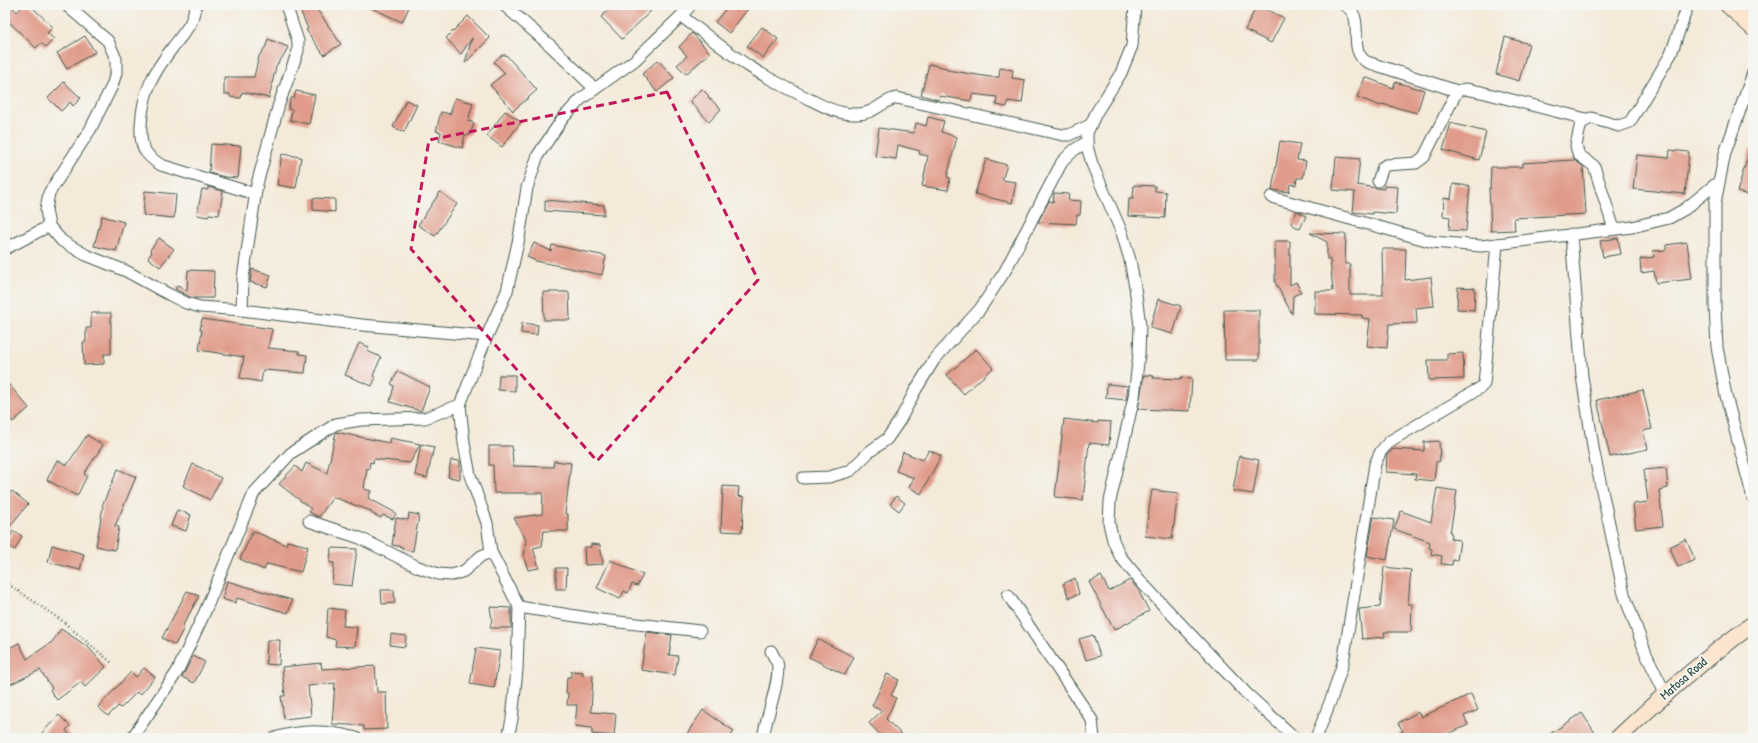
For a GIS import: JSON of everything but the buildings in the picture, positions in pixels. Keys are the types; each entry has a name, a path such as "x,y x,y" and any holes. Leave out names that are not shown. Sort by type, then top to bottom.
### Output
{"street":[{"path":"66,5 108,41 116,59 116,73 112,86 90,130 49,193 46,210 49,226 62,240 86,255 126,271 186,303 210,308 242,310 346,323 486,336"},
{"path":"196,5 191,22 159,66 149,85 142,106 140,135 144,150 148,158 161,165 256,194"},
{"path":"242,310 242,278 256,194 279,104 298,51 298,40 286,5"},
{"path":"504,5 553,48 595,90"},
{"path":"508,738 512,719 517,670 519,607 491,552 487,523 470,475 464,443 460,405 486,336 507,291 520,238 527,188 538,155 563,118 581,100 635,60 691,5"},
{"path":"1135,5 1132,46 1121,73 1096,113 1087,134 1087,142 1092,164 1122,233 1130,260 1136,287 1140,326 1139,354 1134,397 1110,501 1110,524 1113,540 1120,556 1143,584 1246,693 1295,738"},
{"path":"1344,5 1350,8 1356,20 1357,50 1360,58 1367,62 1457,91 1465,89 1481,92 1619,126 1630,122 1671,54 1688,5"},
{"path":"1728,5 1753,28"},
{"path":"681,16 749,66 774,82 833,111 846,114 866,114 897,98 1063,135 1070,135 1090,125"},
{"path":"1753,74 1725,153 1717,183 1714,203 1714,307 1717,347 1726,396 1753,498"},
{"path":"1378,181 1383,167 1386,165 1416,163 1424,157 1457,91"},
{"path":"1586,119 1579,127 1576,145 1577,150 1579,154 1594,166 1614,229"},
{"path":"803,478 829,477 850,471 869,452 887,439 900,420 915,391 934,360 980,309 1005,271 1062,162 1074,150 1087,142"},
{"path":"1271,197 1434,242 1481,246 1614,229 1670,218 1685,209 1717,183"},
{"path":"5,249 49,226"},
{"path":"1571,234 1582,376 1594,453 1624,594 1646,654 1665,693"},
{"path":"1316,738 1332,698 1343,663 1363,528 1375,464 1380,451 1390,441 1480,388 1484,384 1496,244"},
{"path":"132,738 178,672 204,614 254,493 291,453 336,424 361,420 425,418 460,405"},
{"path":"309,521 360,538 418,567 438,574 452,574 464,571 481,556 491,552"},
{"path":"1008,595 1092,720 1094,738"},
{"path":"519,607 601,620 700,631"},
{"name":"Matosa Road","path":"1618,738 1665,693 1719,648 1753,624"},
{"path":"763,738 765,722 778,675 777,663 771,651"},
{"path":"275,738 301,732 323,731 356,738"}],"path":[{"path":"5,582 61,620 112,663"}],"highlighted area":[{"path":"667,92 758,280 597,461 411,249 429,140"}]}
